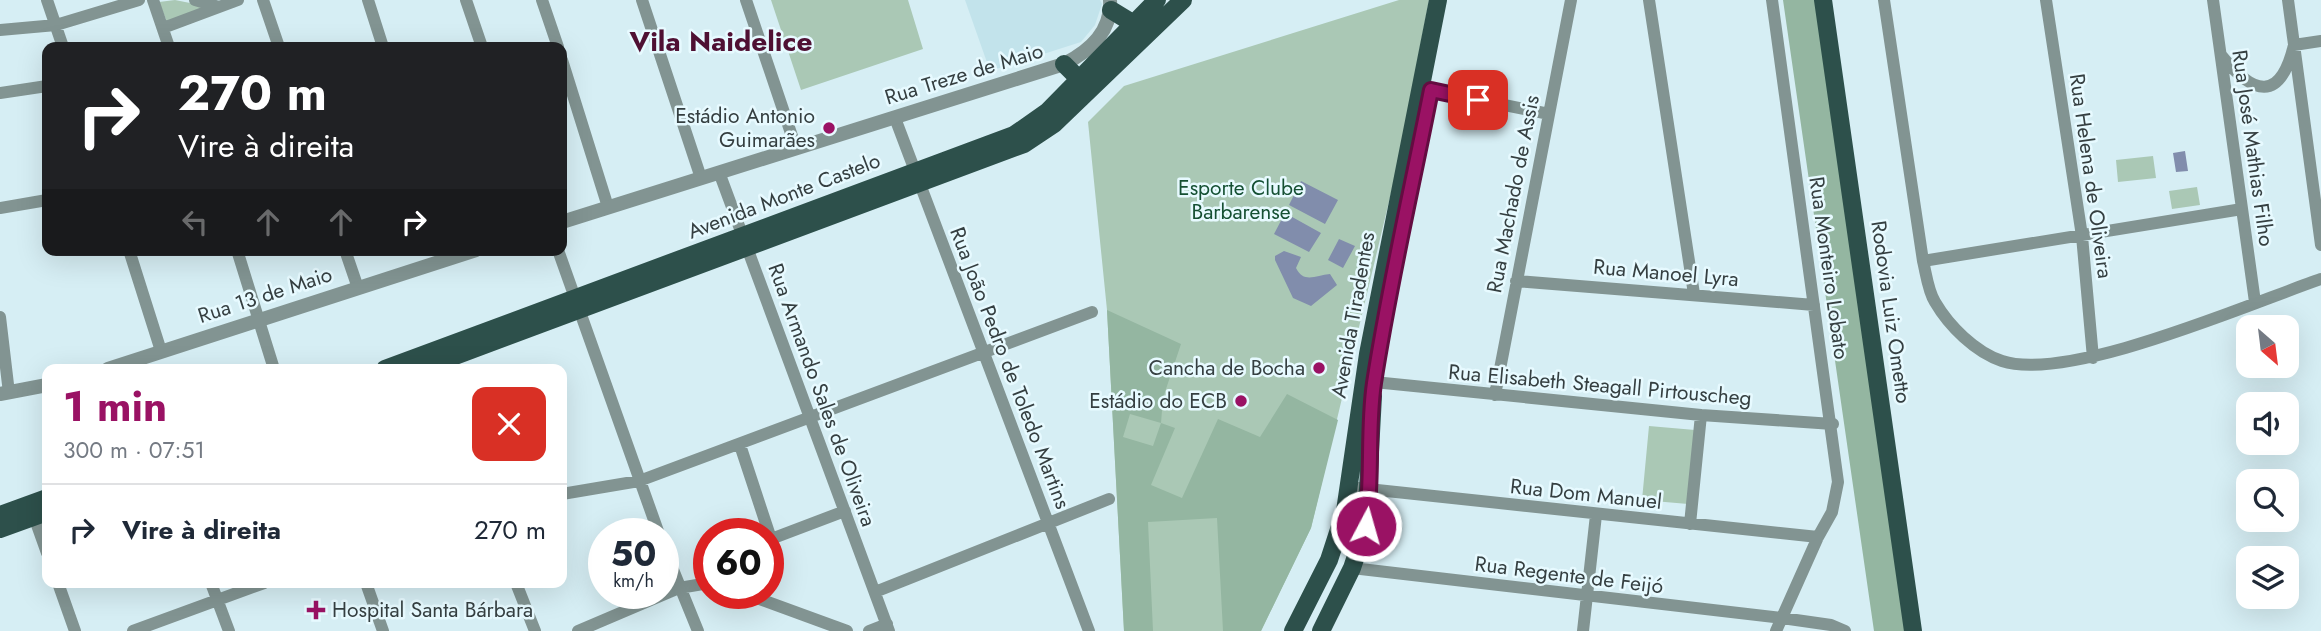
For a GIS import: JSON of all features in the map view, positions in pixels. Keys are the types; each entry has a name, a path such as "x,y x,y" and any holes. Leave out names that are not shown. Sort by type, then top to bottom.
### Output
{"main road":[{"name":"Avenida Monte Castelo","path":"430,364 576,305 917,177 1014,135 1047,112 1157,0"},
{"name":"Avenida Monte Castelo","path":"917,177 1007,151 1038,135 1108,74 1183,0"},
{"name":"Avenida Tiradentes","path":"1426,89 1438,0"},
{"name":"Avenida Tiradentes","path":"1293,631 1329,560 1340,529 1426,89 1448,0"},
{"name":"Rodovia Luiz Ometto","path":"1823,0 1913,631"},
{"path":"1111,5 1134,24"},
{"path":"1064,64 1080,80"},
{"name":"Avenida Tiradentes","path":"1321,631 1352,568 1366,526 1370,488 1369,382"},
{"path":"0,515 37,511"},
{"path":"0,529 37,511"}],"street":[{"path":"47,0 61,42"},
{"path":"0,30 56,24 138,0"},
{"path":"153,0 167,42"},
{"path":"195,0 219,7"},
{"path":"163,29 238,0"},
{"path":"263,0 277,42"},
{"path":"368,0 381,42"},
{"path":"466,0 480,42"},
{"path":"542,0 556,42"},
{"path":"642,0 701,178"},
{"path":"567,220 796,148 746,0"},
{"name":"Rua Machado de Assis","path":"1495,395 1571,0"},
{"path":"1649,0 1694,294"},
{"name":"Rua Monteiro Lobato","path":"1772,0 1832,424 1837,498 1776,631"},
{"path":"1884,0 1923,261 1933,300 1964,339 2002,361 2031,365 2093,358 2321,279"},
{"name":"Rua Helena de Oliveira","path":"2046,0 2082,236 2093,358"},
{"name":"Rua José Mathias Filho","path":"2213,0 2255,302"},
{"path":"2288,0 2321,245"},
{"name":"Rua Treze de Maio","path":"796,148 1064,64 1092,46 1102,33 1111,5"},
{"path":"2294,45 2321,41"},
{"path":"2220,55 2242,80 2260,87 2280,80 2288,67 2294,45"},
{"path":"567,76 608,207"},
{"path":"0,93 42,87"},
{"path":"1426,89 1549,114"},
{"name":"Rua João Pedro de Toledo Martins","path":"895,118 1089,631"},
{"name":"Rua Armando Sales de Oliveira","path":"719,172 888,628"},
{"path":"0,208 42,201"},
{"path":"1923,261 2242,209"},
{"path":"131,256 161,351"},
{"path":"239,256 272,364"},
{"path":"347,256 358,288"},
{"name":"Rua 13 de Maio","path":"123,364 358,288 445,256"},
{"path":"560,256 653,518"},
{"name":"Rua Manoel Lyra","path":"1516,281 1814,305"},
{"path":"567,493 639,481 1093,312"},
{"path":"0,317 5,394 42,386"},
{"name":"Rua Elisabeth Steagall Pirtouscheg","path":"1369,382 1701,415 1832,424"},
{"path":"1690,524 1701,415"},
{"path":"740,445 771,539 845,511"},
{"name":"Rua Dom Manuel","path":"1349,487 1818,537"},
{"path":"875,592 1109,499"},
{"path":"37,511 42,532"},
{"path":"1583,631 1596,515"},
{"name":"Rua Regente de Feijó","path":"1352,568 1587,598 1782,618 1831,625 1845,631"},
{"path":"693,586 679,588 698,631"},
{"path":"60,588 75,631"},
{"path":"213,588 229,631"},
{"path":"133,631 250,588"},
{"path":"368,588 383,631"},
{"path":"518,588 535,631"},
{"path":"784,608 847,631"},
{"path":"578,631 630,609"},
{"path":"869,631 888,628"}],"shaded area":[{"path":"965,0 1100,0 1102,4 1095,25 1081,42 990,71"},
{"path":"2185,151 2188,171 2176,172 2173,153"},
{"path":"1301,181 1338,200 1325,224 1289,205"},
{"path":"1285,213 1321,233 1309,252 1274,234"},
{"path":"1339,239 1355,246 1343,268 1328,260"},
{"path":"1284,251 1301,257 1296,268 1303,276 1330,274 1337,285 1311,306 1293,298 1275,260 1275,256"}],"green space":[{"path":"175,0 210,7 167,22 159,2"},
{"path":"771,0 908,0 923,49 801,90"},
{"name":"Esporte Clube Barbarense","path":"1399,0 1429,0 1397,168 1311,528 1261,631 1124,631 1107,310 1088,122 1124,86"},
{"path":"1783,0 1820,0 1906,631 1874,631"},
{"path":"2153,156 2156,178 2118,182 2116,160"},
{"path":"2197,187 2200,205 2172,209 2169,191"},
{"path":"1107,310 1181,344 1163,398 1161,423 1175,428 1151,485 1182,498 1218,419 1260,437 1287,394 1338,420 1311,528 1261,631 1223,631 1217,518 1148,522 1153,631 1124,631","holes":["1130,414 1161,423 1153,446 1123,437"]},
{"path":"1649,426 1695,430 1688,504 1642,500"}],"place":[{"name":"Estádio Antonio Guimarães","path":"829,128"},
{"name":"Cancha de Bocha","path":"1319,368"},
{"name":"Estádio do ECB","path":"1241,401"},
{"name":"Hospital Santa Bárbara","path":"316,610"}],"district":[{"name":"Vila Naidelice","path":"721,41"}],"route":[{"path":"1366,526 1370,488 1368,450 1374,382 1431,90 1478,100"}]}
